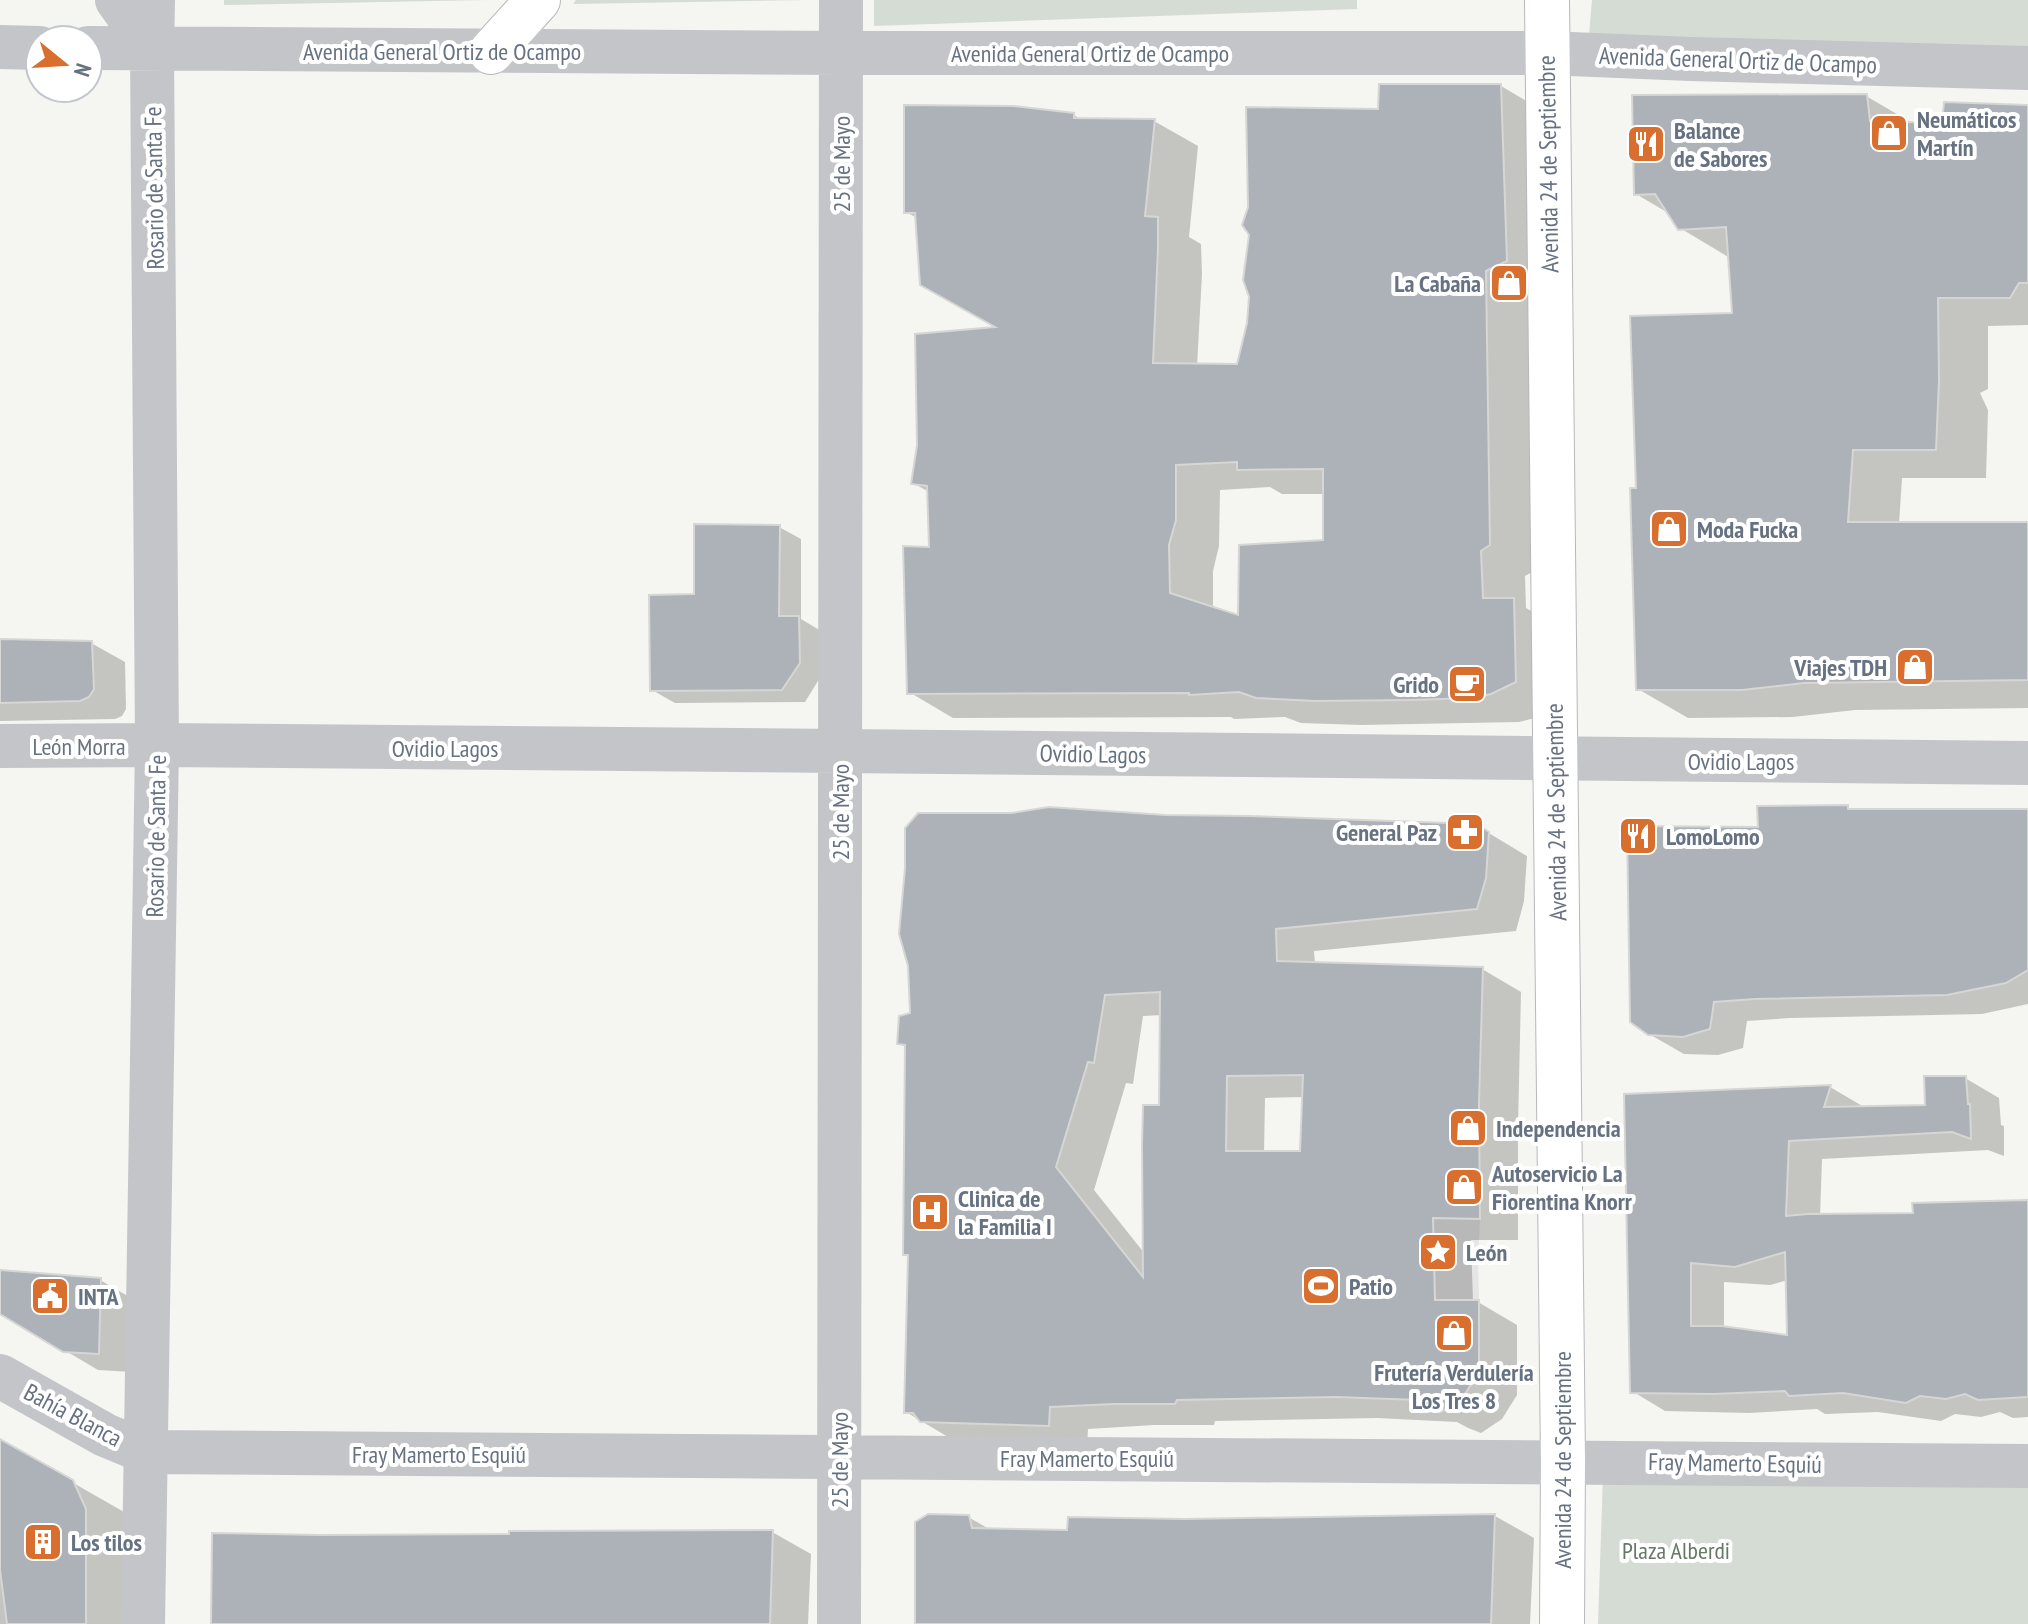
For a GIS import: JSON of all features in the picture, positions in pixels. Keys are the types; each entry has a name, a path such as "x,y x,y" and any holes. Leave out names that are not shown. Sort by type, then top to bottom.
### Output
{"main road":[{"path":"491,52 538,0"},
{"name":"Avenida 24 de Septiembre","path":"1547,0 1563,1462 1562,1624"}],"street":[{"path":"117,0 152,49"},
{"name":"Rosario de Santa Fe","path":"143,1624 157,745 153,0"},
{"name":"25 de Mayo","path":"839,1624 841,0"},
{"path":"1497,52 1517,47 1530,38 1547,0"},
{"path":"1547,0 1556,20 1569,34 1588,47 1616,57"},
{"path":"0,47 24,48"},
{"name":"Avenida General Ortiz de Ocampo","path":"104,48 841,53 1497,52 2028,68"},
{"name":"León Morra","path":"0,746 157,745"},
{"name":"Ovidio Lagos","path":"157,745 2028,763"},
{"name":"Bahía Blanca","path":"0,1376 105,1435 146,1452"},
{"name":"Fray Mamerto Esquiú","path":"146,1452 2028,1466"}],"path":[{"path":"1434,1260 1443,1260"}],"shaded area":[{"path":"1259,1218 1480,1219 1479,1300 1388,1300"}],"green space":[{"path":"224,0 486,0 224,5"},
{"path":"576,0 806,0 573,4"},
{"path":"874,0 1357,0 1357,9 874,26"},
{"path":"1592,0 2028,0 2028,68 1588,47"},
{"name":"Plaza Alberdi","path":"1603,1475 2028,1483 2028,1624 1598,1624"}],"building":[{"path":"1379,84 1501,84 1507,261 1486,271 1490,545 1481,551 1483,598 1514,598 1516,682 1474,698 1410,700 1316,701 1256,698 1239,692 1189,695 907,694 903,546 929,547 927,486 911,484 917,445 915,334 995,327 920,285 915,213 904,213 904,105 1013,106 1074,113 1074,118 1155,119 1145,216 1158,217 1153,363 1237,364 1247,323 1249,297 1243,280 1249,235 1242,225 1248,207 1246,107 1378,109","holes":["1237,462 1237,470 1323,469 1323,540 1239,545 1238,615 1170,593 1169,545 1176,520 1176,465"]},
{"path":"1867,94 1870,121 1942,123 1944,102 2028,105 2028,283 2019,283 2010,298 1938,298 1936,450 1853,450 1848,522 2028,522 2028,680 1804,683 1742,690 1636,690 1630,488 1636,488 1630,316 1732,313 1726,227 1678,230 1655,194 1634,195 1632,95"},
{"path":"694,524 780,525 779,616 799,616 800,663 782,690 650,691 649,595 694,594"},
{"path":"0,639 92,641 94,689 89,697 80,701 0,703"},
{"path":"1848,805 1848,809 2028,809 2028,970 2006,983 1947,995 1714,1002 1710,1029 1683,1037 1648,1035 1630,1022 1627,826 1758,827 1757,806"},
{"path":"1049,807 1165,815 1477,824 1489,832 1486,878 1477,909 1276,929 1277,961 1483,967 1480,1219 1433,1218 1435,1300 1479,1300 1479,1372 1463,1397 1441,1412 1418,1400 1336,1397 1177,1400 1175,1404 1050,1407 1049,1426 920,1422 913,1413 904,1413 908,1255 903,1255 905,1045 897,1044 899,1016 910,1013 908,966 899,934 905,828 918,813 1012,813","holes":["1160,992 1159,1105 1143,1105 1143,1277 1056,1167 1088,1062 1094,1063 1105,995","1303,1075 1300,1151 1226,1151 1227,1076"]},
{"path":"1924,1076 1966,1076 1971,1139 1952,1132 1789,1141 1786,1216 1913,1213 1912,1203 2028,1200 2028,1397 1978,1400 1965,1394 1946,1399 1920,1396 1906,1403 1843,1393 1789,1396 1785,1391 1630,1393 1624,1094 1831,1085 1824,1107 1925,1105","holes":["1785,1252 1787,1335 1722,1326 1691,1326 1691,1263 1735,1267"]},
{"name":"INTA","path":"0,1270 101,1278 99,1354 63,1352 0,1314"},
{"name":"Los tilos","path":"0,1439 73,1480 86,1509 86,1624 7,1624 0,1570"},
{"path":"928,1514 969,1515 972,1528 1067,1530 1068,1517 1185,1519 1495,1514 1491,1624 915,1624 915,1522"},
{"path":"773,1530 770,1624 211,1624 212,1533 509,1534 509,1531"}],"place":[{"name":"Neumáticos Martín","path":"1889,133"},
{"name":"Balance de Sabores","path":"1646,144"},
{"name":"La Cabaña","path":"1509,283"},
{"name":"Moda Fucka","path":"1669,529"},
{"name":"Viajes TDH","path":"1915,667"},
{"name":"Grido","path":"1467,684"},
{"name":"General Paz","path":"1465,832"},
{"name":"LomoLomo","path":"1638,836"},
{"name":"Independencia","path":"1468,1128"},
{"name":"Autoservicio La Fiorentina Knorr","path":"1464,1187"},
{"name":"Clinica de la Familia I","path":"930,1212"},
{"name":"León","path":"1438,1252"},
{"name":"Patio","path":"1321,1286"},
{"name":"INTA","path":"50,1296"},
{"name":"Frutería Verdulería Los Tres 8","path":"1454,1333"},
{"name":"Los tilos","path":"43,1542"}]}
